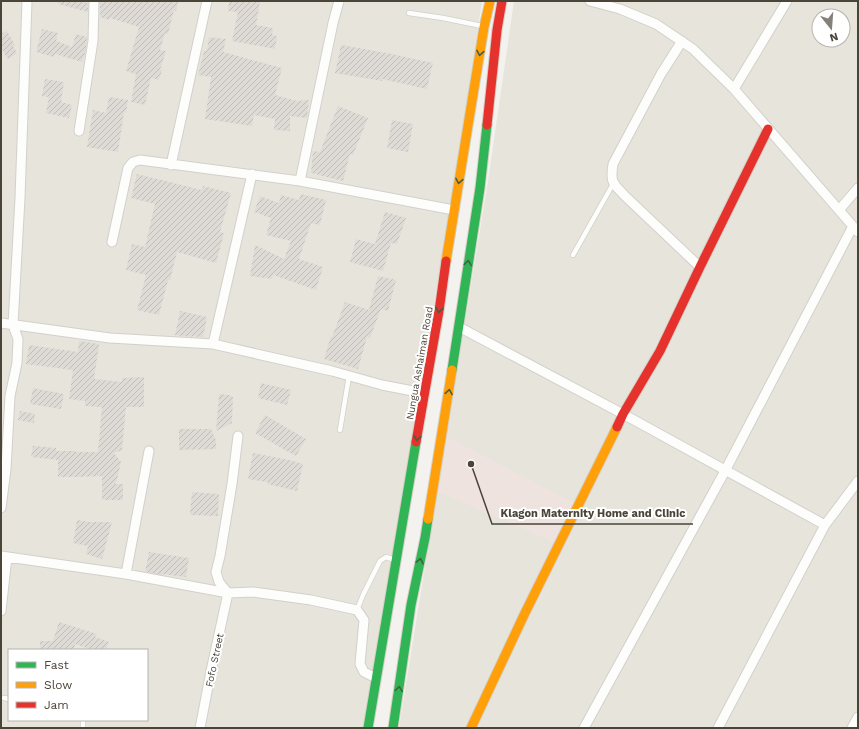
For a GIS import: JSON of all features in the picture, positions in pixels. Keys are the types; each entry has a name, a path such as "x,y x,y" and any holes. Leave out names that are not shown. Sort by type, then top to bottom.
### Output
{"main road":[{"name":"Nungua Ashaiman Road","path":"368,728 439,311 484,27 490,1"},
{"path":"393,728 411,605 425,538 480,188 497,30 502,1"},
{"path":"470,728 524,614 623,414 660,351 768,129"}],"street":[{"path":"1,508 6,469 10,396 17,362 18,339 13,325 20,198 27,1"},
{"path":"79,131 93,41 94,1"},
{"path":"171,165 207,1"},
{"path":"300,181 333,23 339,1"},
{"path":"584,728 855,229 734,89 693,49 656,24 620,9 590,1"},
{"path":"734,89 787,1"},
{"path":"682,41 661,74 613,164 611,176 614,184 624,196 700,267"},
{"path":"112,242 128,168 133,162 140,160 300,181 454,210"},
{"path":"213,344 252,174"},
{"path":"839,210 858,188"},
{"path":"1,323 110,338 213,344 332,371 382,385 418,392 424,397"},
{"path":"459,327 623,414 724,471 825,525"},
{"path":"228,593 219,582 216,572 232,484 238,436"},
{"path":"126,574 149,452"},
{"path":"718,728 825,525 858,482"},
{"path":"1,611 4,557 126,574 228,593 253,592 310,600 357,610 364,620 360,664 364,672 376,678"},
{"name":"Fofo Street","path":"200,728 228,593"},
{"path":"852,728 858,716"}],"lane":[{"path":"409,13 443,18 484,27"},
{"path":"573,255 614,184"},
{"path":"340,430 349,376"},
{"path":"357,610 380,561 386,557 396,560"}],"shaded area":[{"path":"1,1 482,1 459,153 363,728 1,728"},
{"path":"514,1 858,1 858,728 399,728 488,181"},
{"path":"447,437 574,503 554,542 439,492"}],"building":[{"path":"58,1 79,1 88,3 88,12 58,4"},
{"path":"100,1 178,2 176,11 174,10 168,34 165,33 160,50 166,51 160,70 162,70 159,80 151,78 145,105 131,102 136,74 126,71 139,27 110,18 109,20 100,17"},
{"path":"229,1 260,1 256,25 273,28 272,35 277,36 275,49 232,41 238,12 228,11"},
{"path":"42,29 58,33 56,41 72,47 76,34 87,37 86,50 82,62 55,54 54,57 36,52"},
{"path":"7,31 15,45 13,46 17,53 8,59 1,48 1,34"},
{"path":"209,37 226,39 223,52 282,68 275,95 297,101 309,100 307,118 290,116 290,131 274,130 275,119 254,115 252,126 205,119 211,77 198,75 204,51 207,51"},
{"path":"341,45 433,63 427,89 382,79 382,81 335,73"},
{"path":"45,79 64,82 61,102 72,105 69,118 46,113 49,97 42,96"},
{"path":"109,97 128,100 126,113 124,112 118,152 87,147 93,110 106,113"},
{"path":"338,106 368,118 353,155 350,154 343,181 311,173 313,151 320,152"},
{"path":"392,120 413,124 408,152 387,148"},
{"path":"137,174 202,190 203,186 231,193 220,232 224,233 216,263 177,252 159,315 137,310 146,275 126,270 132,244 145,247 155,204 131,198"},
{"path":"301,194 326,200 320,225 311,223 299,259 323,267 316,290 273,275 272,279 250,276 255,245 284,259 291,241 266,235 271,218 254,212 260,196 279,203 281,195 299,200"},
{"path":"385,212 406,218 397,244 391,243 383,271 350,262 356,239 375,244"},
{"path":"378,276 396,280 388,311 381,309 370,338 367,337 358,369 324,359 331,336 332,337 345,302 369,310"},
{"path":"180,311 207,317 203,337 175,335"},
{"path":"79,341 99,344 94,379 122,382 122,378 144,377 144,407 126,407 122,450 114,453 121,462 116,484 123,484 123,500 102,500 102,476 58,477 58,460 31,457 33,446 56,448 56,451 98,452 102,407 85,406 85,401 69,399 73,370 26,364 29,345 78,352"},
{"path":"261,383 291,390 287,405 258,398"},
{"path":"33,388 64,394 61,409 30,404"},
{"path":"219,394 233,397 232,423 216,431"},
{"path":"20,411 35,414 34,423 18,420"},
{"path":"265,415 306,439 296,456 255,433"},
{"path":"179,429 211,429 216,440 216,449 179,450"},
{"path":"253,453 303,464 297,491 267,484 268,482 248,479"},
{"path":"192,492 219,494 218,516 190,515"},
{"path":"77,520 90,522 112,522 102,559 86,554 88,546 73,543"},
{"path":"149,552 189,558 186,577 145,572"},
{"path":"59,622 97,634 95,637 109,642 106,649 90,649 75,644 74,649 40,649 40,641 53,641"}],"traffic: fast":[{"path":"452,370 480,188 487,125"},
{"path":"368,728 416,442"},
{"path":"393,728 411,605 428,519"}],"traffic: slow":[{"path":"446,261 484,27 490,1"},
{"path":"428,519 452,370"},
{"path":"471,728 524,615 617,427"}],"traffic: jam":[{"path":"487,125 497,30 502,1"},
{"path":"617,427 660,351 768,129"},
{"path":"416,442 439,311 446,261"}],"place":[{"name":"Klagon Maternity Home and Clinic","path":"471,464"}]}
